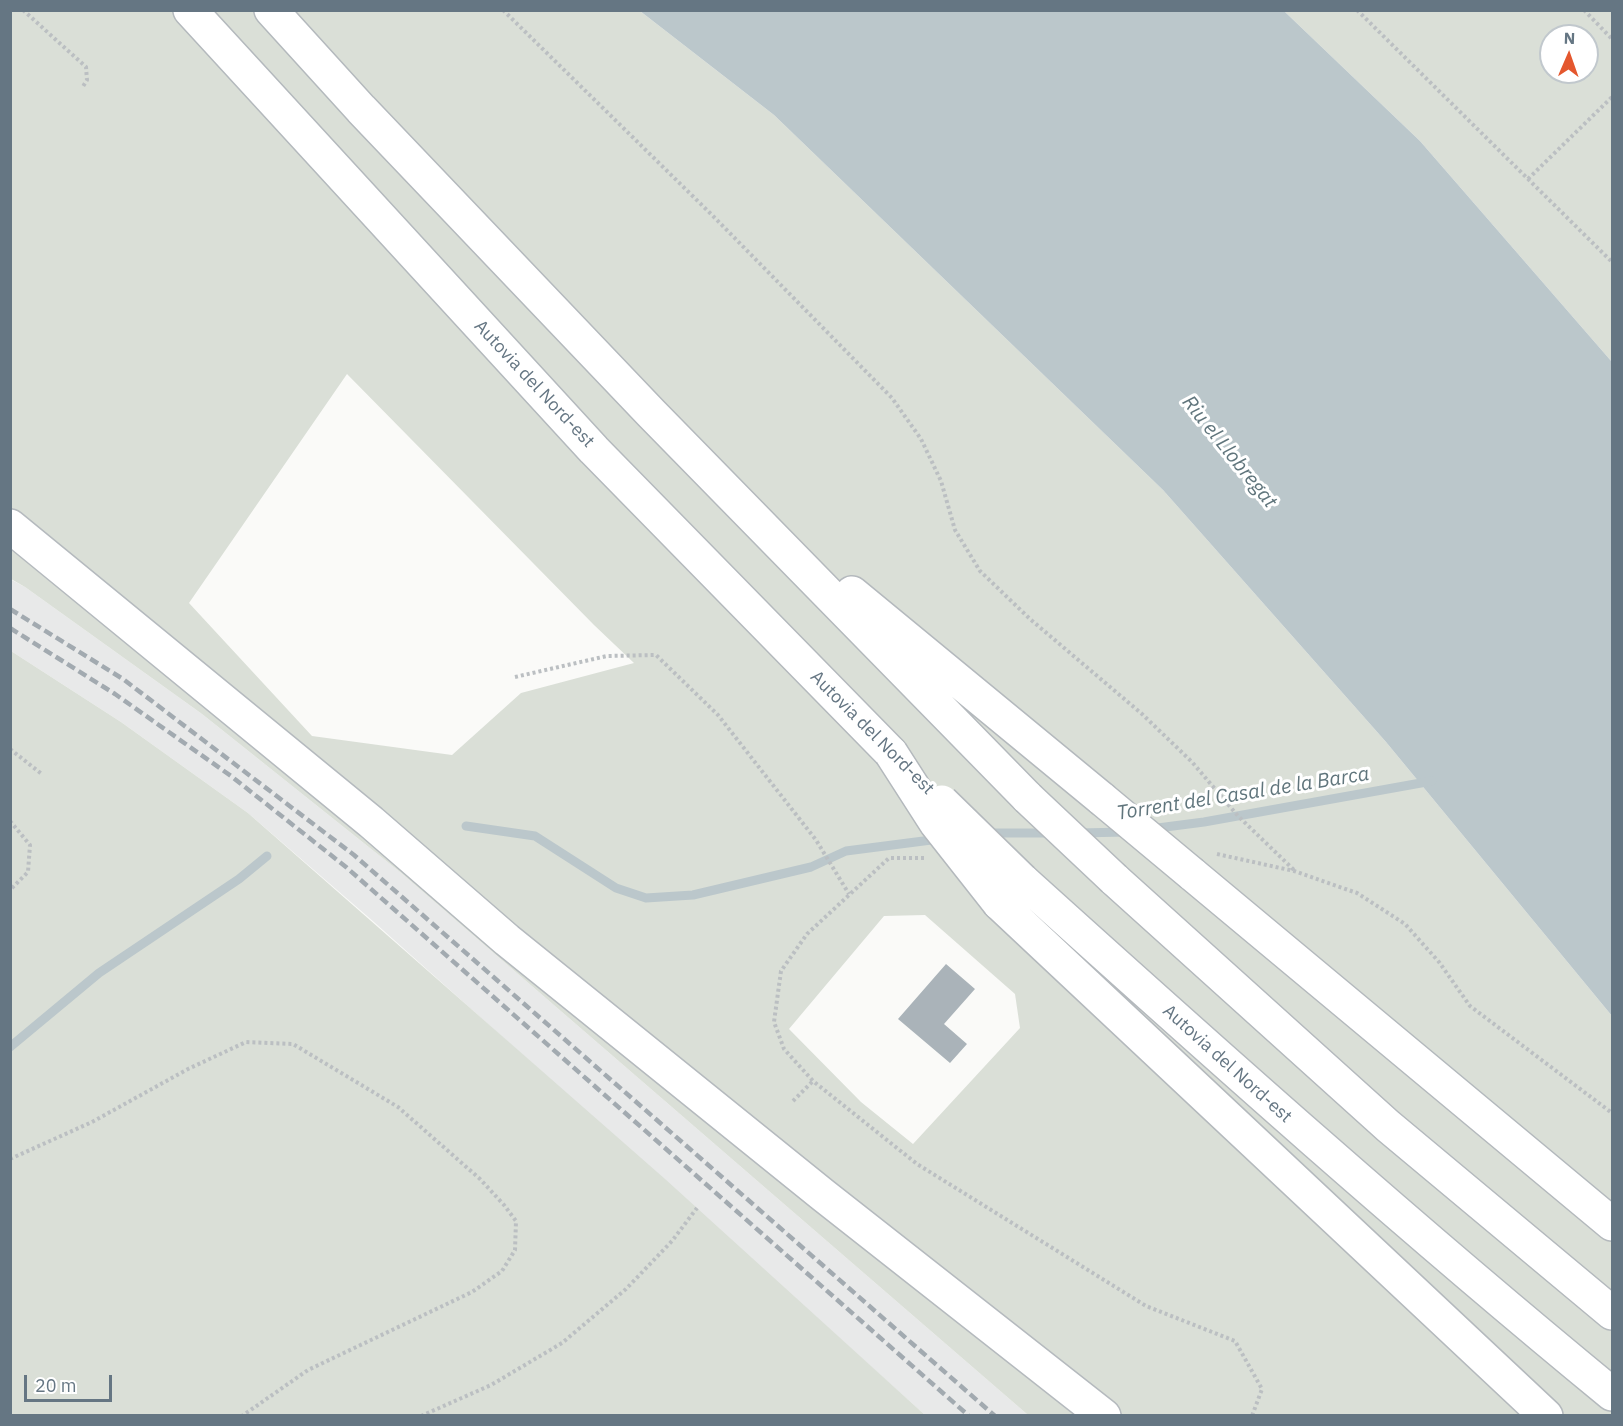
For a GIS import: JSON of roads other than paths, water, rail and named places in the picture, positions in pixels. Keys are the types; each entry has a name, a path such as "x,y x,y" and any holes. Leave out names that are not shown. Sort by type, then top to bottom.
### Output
{"main road":[{"name":"Autovia del Nord-est","path":"190,10 602,459 891,753 1022,880 1262,1096 1477,1283 1612,1394"},
{"path":"271,10 361,110 962,734 1114,879 1388,1126 1612,1313"},
{"path":"736,499 1102,799 1612,1224"},
{"path":"10,526 371,822 517,947 823,1195 1104,1416"},
{"path":"891,753 936,823 999,903 1546,1416"}],"water":[{"name":"Riu el Llobregat","path":"640,11 1284,11 1420,141 1612,362 1612,1016 1386,742 1163,490 774,115"}],"waterway":[{"name":"Torrent del Casal de la Barca","path":"1150,829 1204,822 1432,781"},
{"name":"Torrent del Casal de la Barca","path":"466,826 535,836 616,888 646,898 693,895 811,867 846,851 939,839"},
{"name":"Torrent del Casal de la Barca","path":"1078,833 1127,832"},
{"name":"Torrent del Casal de la Barca","path":"985,833 1052,833"},
{"name":"Torrent del Casal de la Barca","path":"10,1047 99,973 239,879 267,856"}],"railway":[{"path":"10,609 123,679 354,855 995,1416"},
{"path":"10,628 115,694 231,776 346,867 969,1416"}]}
